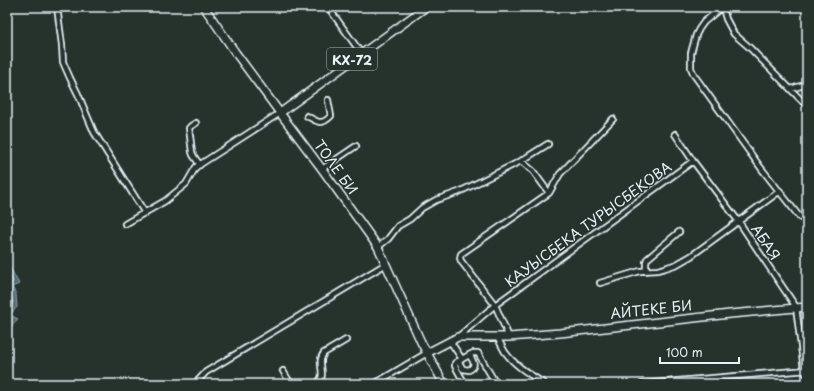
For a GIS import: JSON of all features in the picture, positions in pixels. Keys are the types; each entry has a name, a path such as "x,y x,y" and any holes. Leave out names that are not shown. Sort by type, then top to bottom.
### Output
{"street":[{"path":"57,7 63,62 94,132 145,213"},
{"name":"ТОЛЕ БИ","path":"204,7 235,52 378,247 421,342 444,384"},
{"path":"328,7 361,53"},
{"name":"КХ-72","path":"280,113 426,7"},
{"path":"724,7 726,19 734,34 749,47 807,106"},
{"path":"724,7 704,22 699,29 691,53 691,68 694,75 761,168 798,215 807,223"},
{"path":"791,89 807,84"},
{"path":"307,116 321,123 329,118 331,113 328,100"},
{"path":"125,224 165,201 186,184 195,169 200,165 280,113"},
{"path":"509,337 495,305 461,261 460,256 549,193 560,174 613,119"},
{"path":"196,123 189,128 190,144 193,155 200,165"},
{"name":"АБАЯ","path":"675,134 693,161 739,222 796,307 806,371"},
{"path":"378,247 398,226 422,208 436,200 459,192 521,161 548,144"},
{"path":"322,169 356,146"},
{"path":"521,161 534,171 549,193"},
{"name":"КАУЫСБЕКА ТУРЫСБЕКОВА","path":"458,337 495,305 693,161"},
{"path":"600,283 640,271 658,270 677,264 691,256 739,222 780,191"},
{"path":"646,271 647,259 679,232"},
{"path":"195,384 206,372 386,264"},
{"path":"807,307 807,312"},
{"name":"АЙТЕКЕ БИ","path":"458,337 509,337 560,333 807,307"},
{"path":"374,384 458,337"},
{"path":"497,337 505,352 523,370 545,384"},
{"path":"316,384 321,379 322,355 346,340"},
{"path":"450,341 463,369 472,369 474,361 470,354"},
{"path":"465,384 455,366 455,363 470,354 475,353 478,353 496,384"},
{"path":"283,371 291,384"},
{"path":"642,384 806,371"}],"water":[{"path":"7,262 19,284 12,287 16,294 17,307 10,315 18,319 10,329 7,345"}]}
